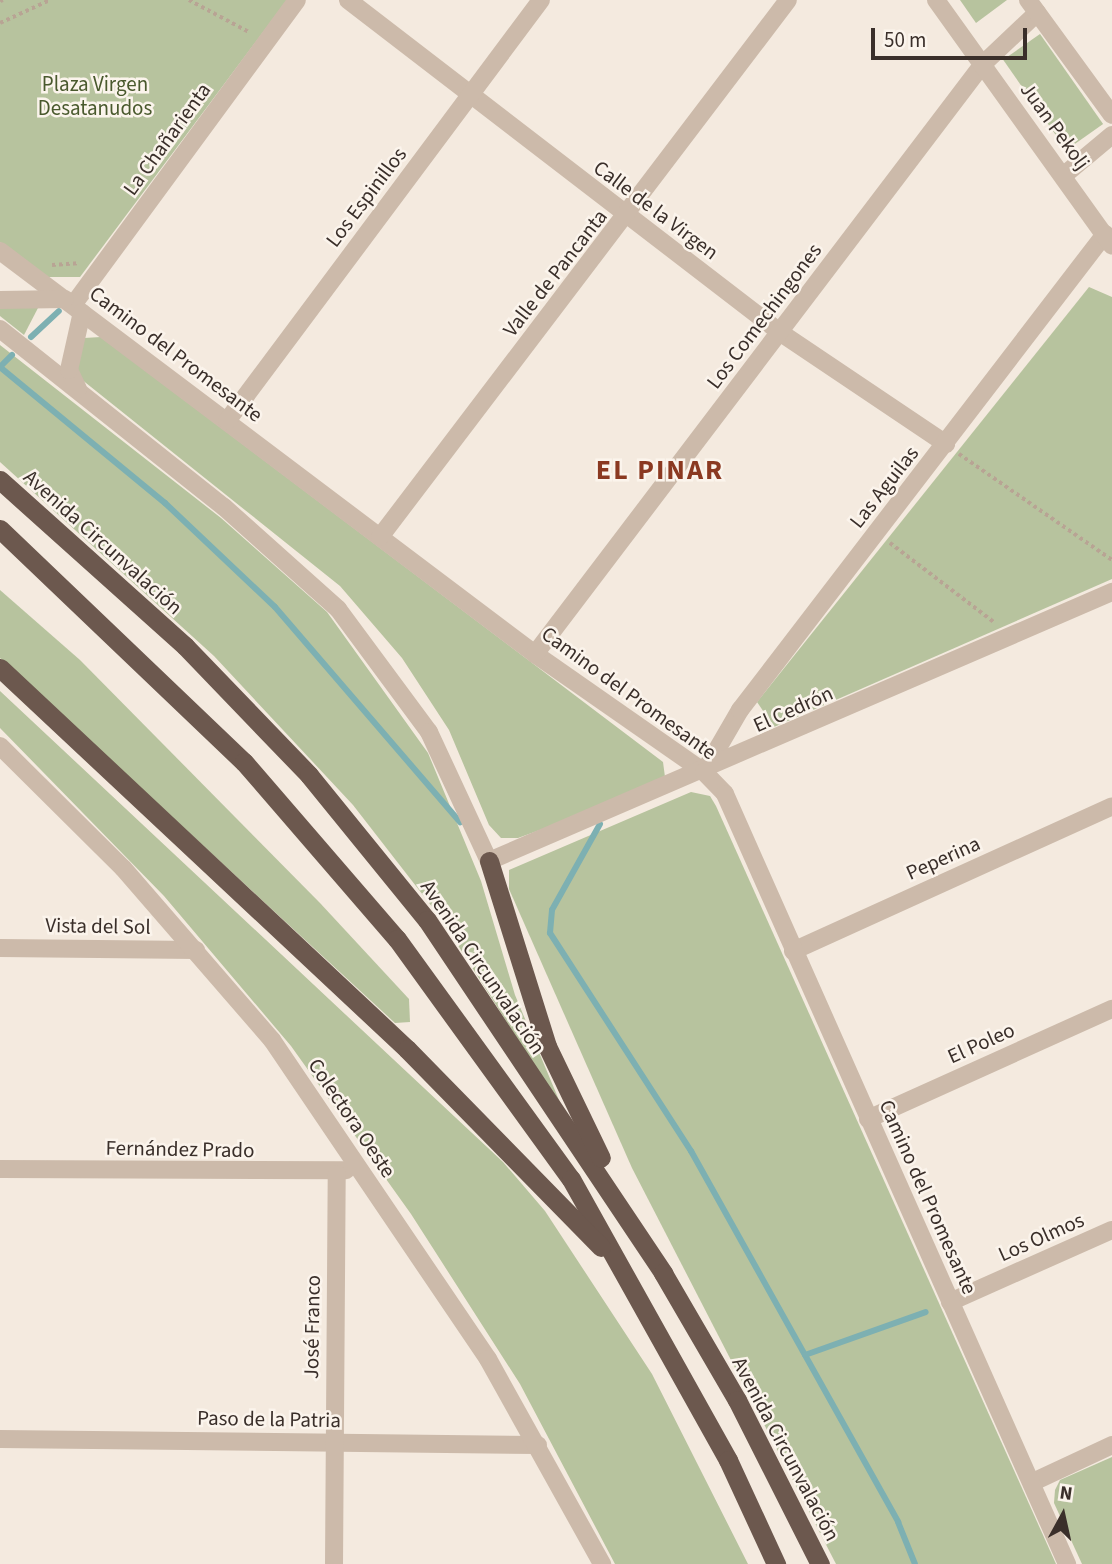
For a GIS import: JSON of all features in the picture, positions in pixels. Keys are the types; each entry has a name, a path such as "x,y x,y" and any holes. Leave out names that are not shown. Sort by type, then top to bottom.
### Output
{"highway":[{"name":"Avenida Circunvalación","path":"0,480 185,646 374,852 427,920 663,1273 737,1400 820,1564"},
{"path":"0,529 148,665 338,865 571,1179 728,1460 776,1564"},
{"path":"0,668 407,1049 512,1151 625,1275"},
{"path":"489,861 524,986 561,1081 663,1273"}],"street":[{"name":"La Chañarienta","path":"73,305 297,0"},
{"name":"Calle de la Virgen","path":"348,0 781,333 946,444"},
{"name":"Los Espinillos","path":"227,421 541,0"},
{"name":"Valle de Pancanta","path":"380,537 627,217 788,0"},
{"name":"Juan Pekolj","path":"936,0 1108,240"},
{"path":"1033,6 1112,115"},
{"name":"Los Comechingones","path":"535,654 982,65 1033,6"},
{"path":"1063,176 1112,135"},
{"name":"Las Aguilas","path":"704,772 735,716 1108,240"},
{"name":"Camino del Promesante","path":"0,251 535,654 704,772 725,794 950,1303 1033,1482 1067,1564"},
{"path":"0,300 73,305 69,370 85,397"},
{"path":"0,329 224,507 338,609 429,732 489,861"},
{"name":"El Cedrón","path":"489,861 704,772 1112,592"},
{"name":"Colectora Oeste","path":"0,746 197,950 272,1041 488,1359 602,1564"},
{"name":"Peperina","path":"793,951 1112,806"},
{"name":"Vista del Sol","path":"0,948 197,950"},
{"name":"El Poleo","path":"868,1119 1112,1009"},
{"name":"Fernández Prado","path":"0,1170 337,1174 358,1166"},
{"name":"José Franco","path":"334,1564 337,1174"},
{"name":"Los Olmos","path":"950,1303 1112,1230"},
{"name":"Paso de la Patria","path":"0,1439 538,1445"},
{"path":"1033,1482 1112,1445"}],"path":[{"path":"189,0 253,34"},
{"path":"0,23 47,1"},
{"path":"946,444 1112,560"},
{"path":"878,533 1013,637"}],"green space":[{"name":"Plaza Virgen Desatanudos","path":"0,0 287,0 80,277 46,277 0,242"},
{"path":"960,0 1007,0 976,23"},
{"path":"1040,34 1103,124 1066,150 1003,60"},
{"path":"1089,287 1112,297 1112,579 774,727 757,702"},
{"path":"0,304 39,306 24,335 0,316"},
{"path":"101,337 663,762 665,777 654,788 518,838 501,838 489,825 449,730 402,658 340,586 81,379 75,368 84,338"},
{"path":"0,345 221,518 327,612 428,753 481,881 515,995 564,1112 440,917 353,805 214,656 0,462"},
{"path":"0,590 80,660 320,903 409,999 410,1022 395,1023 0,658"},
{"path":"0,691 503,1162 545,1211 652,1374 748,1564 615,1564 520,1384 411,1214 291,1046 164,896 0,728"},
{"path":"691,792 710,796 716,806 1056,1564 836,1564 632,1168 509,889 509,870"},
{"path":"1112,1457 1112,1564 1082,1564 1054,1503 1055,1490 1060,1480"}],"waterway":[{"path":"31,337 59,311"},
{"path":"0,367 12,355"},
{"path":"0,367 165,503 275,607 460,822"},
{"path":"600,824 552,910 550,933 691,1151 898,1522 915,1564"},
{"path":"805,1355 926,1312"}],"district":[{"name":"EL PINAR","path":"660,470"}]}
